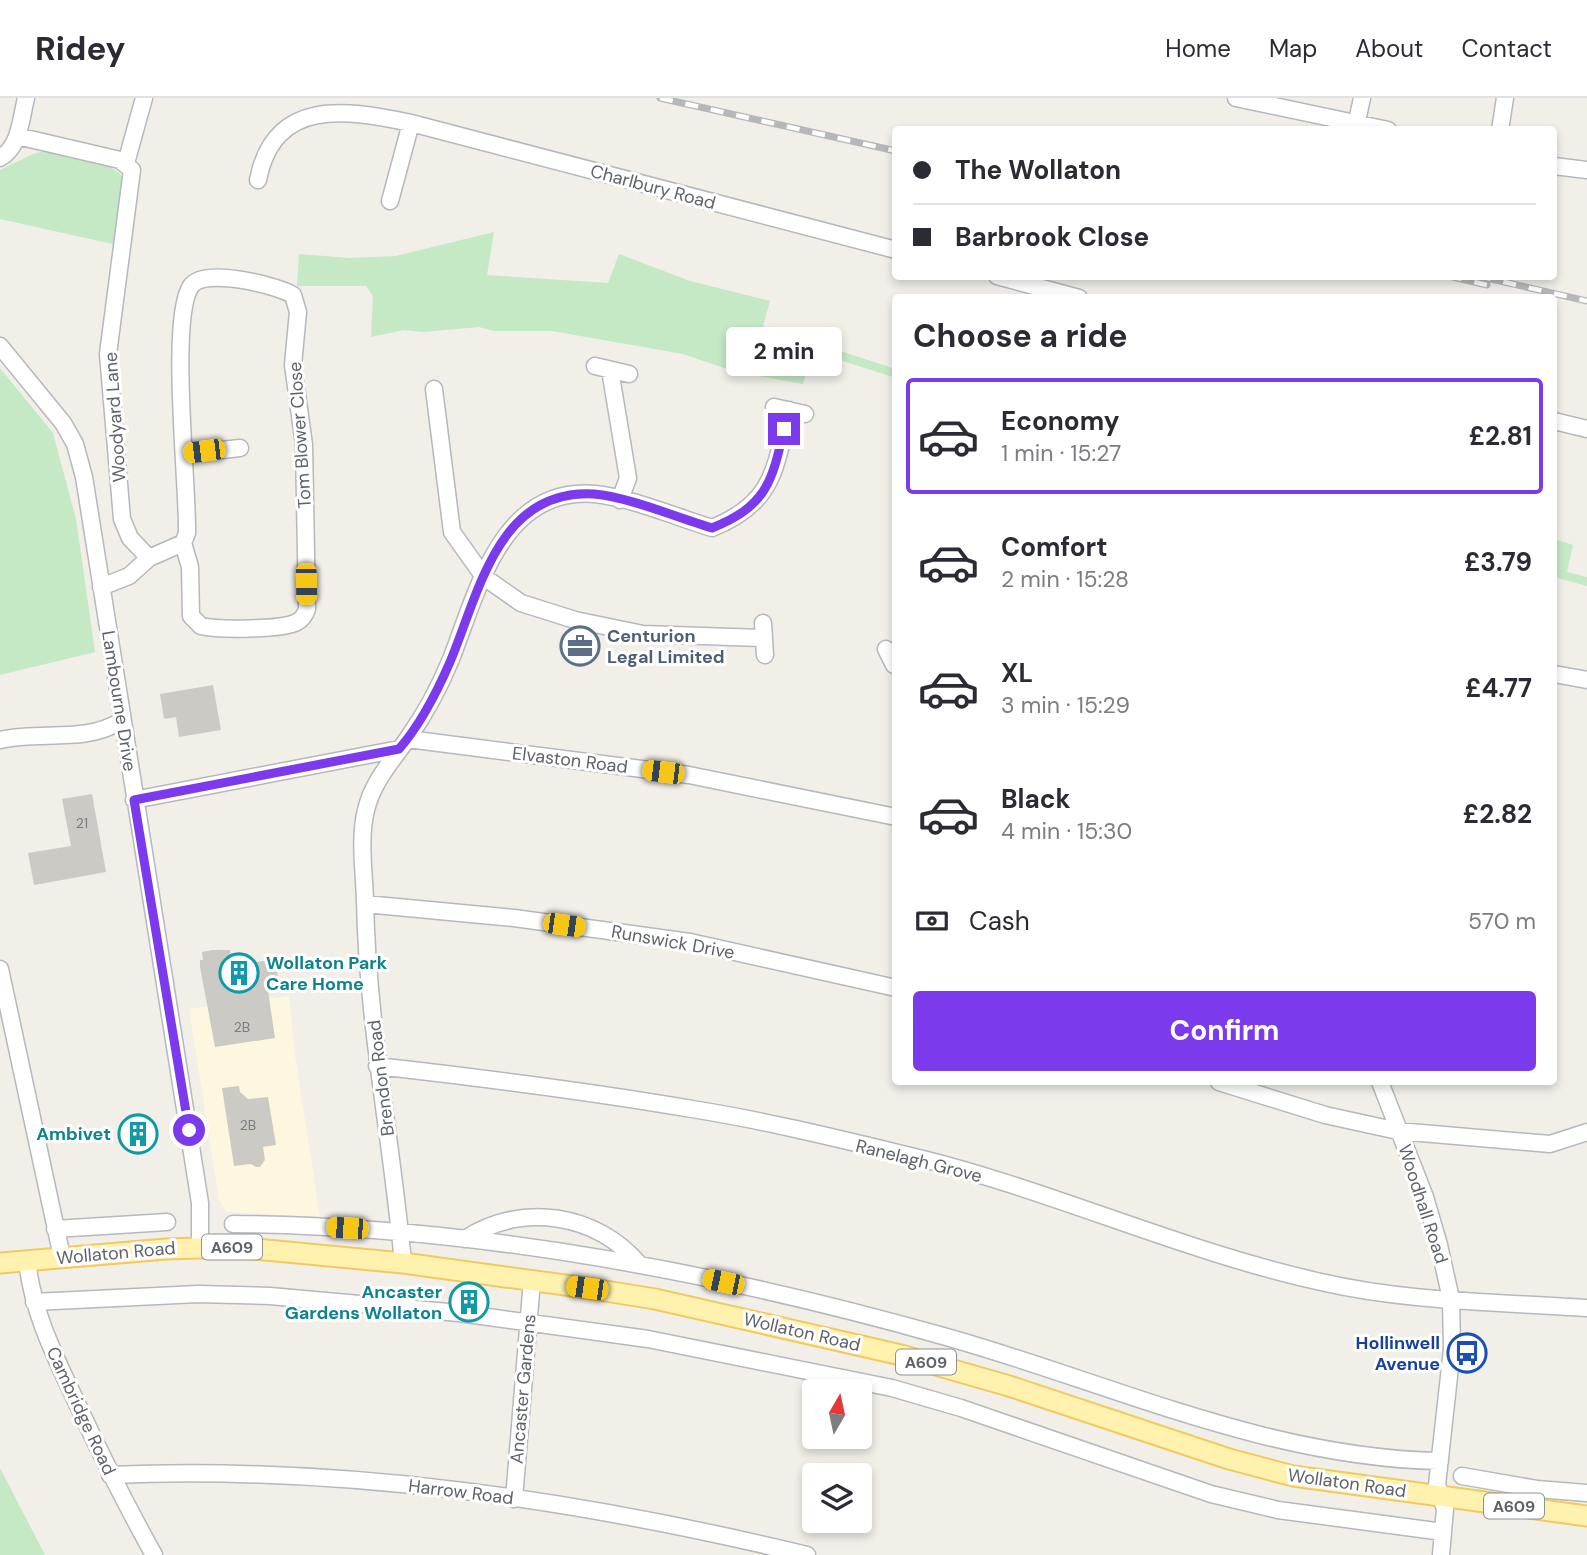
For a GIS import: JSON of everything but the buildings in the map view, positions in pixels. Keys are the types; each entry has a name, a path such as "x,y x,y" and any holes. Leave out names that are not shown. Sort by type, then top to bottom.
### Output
{"main road":[{"name":"Wollaton Road","path":"0,1263 200,1247 294,1252 403,1263 656,1299 901,1355 1009,1386 1274,1472 1587,1516"}],"street":[{"path":"0,158 12,149 26,98"},
{"name":"Woodyard Lane","path":"144,98 126,164 108,374 122,520 130,538 149,558"},
{"path":"1236,98 1374,126"},
{"path":"1357,121 1362,98"},
{"path":"1501,126 1505,98"},
{"name":"Charlbury Road","path":"258,180 261,163 280,131 302,117 329,112 355,113 411,123 892,249"},
{"path":"390,201 411,123"},
{"path":"17,136 126,164"},
{"path":"1557,166 1587,170"},
{"name":"Tom Blower Close","path":"202,277 270,285 293,295 298,312 294,383 303,445 307,608 304,616 284,626 201,626 191,616 190,568 183,543 187,533 180,341 187,295 192,283 202,277"},
{"path":"1013,280 1064,294"},
{"name":"Lambourne Drive","path":"0,346 63,423 75,444 89,503 121,721 200,1203 200,1247"},
{"path":"620,500 628,478 603,368 629,374"},
{"path":"433,387 452,532 484,577 521,603 575,620 643,634 762,630 765,655"},
{"name":"Brendon Road","path":"403,1263 377,1066 365,943 366,811 383,770 403,744 437,689 484,577 499,546 515,524 537,507 564,496 595,494 712,528 723,524 746,512 769,485 789,410"},
{"path":"1557,422 1587,429"},
{"path":"185,454 240,448"},
{"path":"101,587 129,576 149,558 183,543"},
{"path":"1557,675 1587,680"},
{"path":"0,740 23,734 65,736 95,732 121,721"},
{"name":"Elvaston Road","path":"134,800 403,744 689,775 892,816"},
{"name":"Runswick Drive","path":"365,904 514,918 690,942 892,987"},
{"path":"0,969 62,1258"},
{"name":"Ranelagh Grove","path":"377,1066 534,1084 695,1109 925,1160 1051,1197 1228,1258 1323,1283 1387,1293 1451,1298"},
{"path":"1229,1085 1325,1115 1398,1131 1550,1144 1587,1132"},
{"name":"Woodhall Road","path":"1381,1085 1425,1197 1451,1298 1452,1349 1437,1485 1445,1509 1441,1555"},
{"path":"464,1239 485,1228 515,1219 561,1219 605,1235 624,1248 640,1265"},
{"name":"Wollaton Road","path":"55,1228 167,1222"},
{"name":"Wollaton Road","path":"233,1224 294,1224 464,1239 640,1265 792,1297 941,1335 1039,1364 1167,1410 1272,1438 1374,1457 1440,1461"},
{"name":"Cambridge Road","path":"27,1261 41,1326 110,1475 154,1555"},
{"name":"Ancaster Gardens","path":"514,1499 530,1322 531,1280"},
{"name":"Wollaton Road","path":"34,1302 198,1294 270,1296 459,1313 648,1339 875,1384 961,1408 1211,1494 1278,1510 1443,1532"},
{"path":"1451,1298 1587,1308"},
{"name":"Harrow Road","path":"110,1475 189,1472 280,1474 378,1482 551,1503 720,1534 807,1555"},
{"path":"1462,1476 1497,1483 1587,1493"}],"shaded area":[{"path":"289,996 294,1049 320,1217 227,1212 219,1200 189,1009"}],"green space":[{"path":"45,151 110,167 119,173 126,183 117,245 0,219 0,170"},
{"path":"494,232 487,275 608,283 619,254 690,281 770,301 763,326 892,368 892,377 812,351 803,384 733,371 683,354 552,331 494,331 479,327 423,332 404,330 371,337 373,296 366,286 297,286 299,254 350,258 396,256"},
{"path":"0,368 53,433 76,519 95,652 0,675"},
{"path":"1557,540 1573,545 1567,572 1587,577 1587,586 1557,578"},
{"path":"0,1468 45,1555 0,1555"}],"railway":[{"path":"660,98 892,150"},
{"path":"1466,280 1487,285"},
{"path":"1495,280 1556,294"},
{"path":"1557,294 1587,301"}],"place":[{"name":"Centurion Legal Limited","path":"580,646"},
{"name":"Wollaton Park Care Home","path":"239,973"},
{"name":"Ambivet","path":"138,1134"},
{"name":"Ancaster Gardens Wollaton","path":"469,1302"},
{"name":"Hollinwell Avenue","path":"1467,1353"}],"route":[{"path":"189,1130 134,800 399,749 408,739 437,689 477,592 499,546 515,524 537,507 564,496 595,494 712,528 746,512 769,485 784,429"}]}
